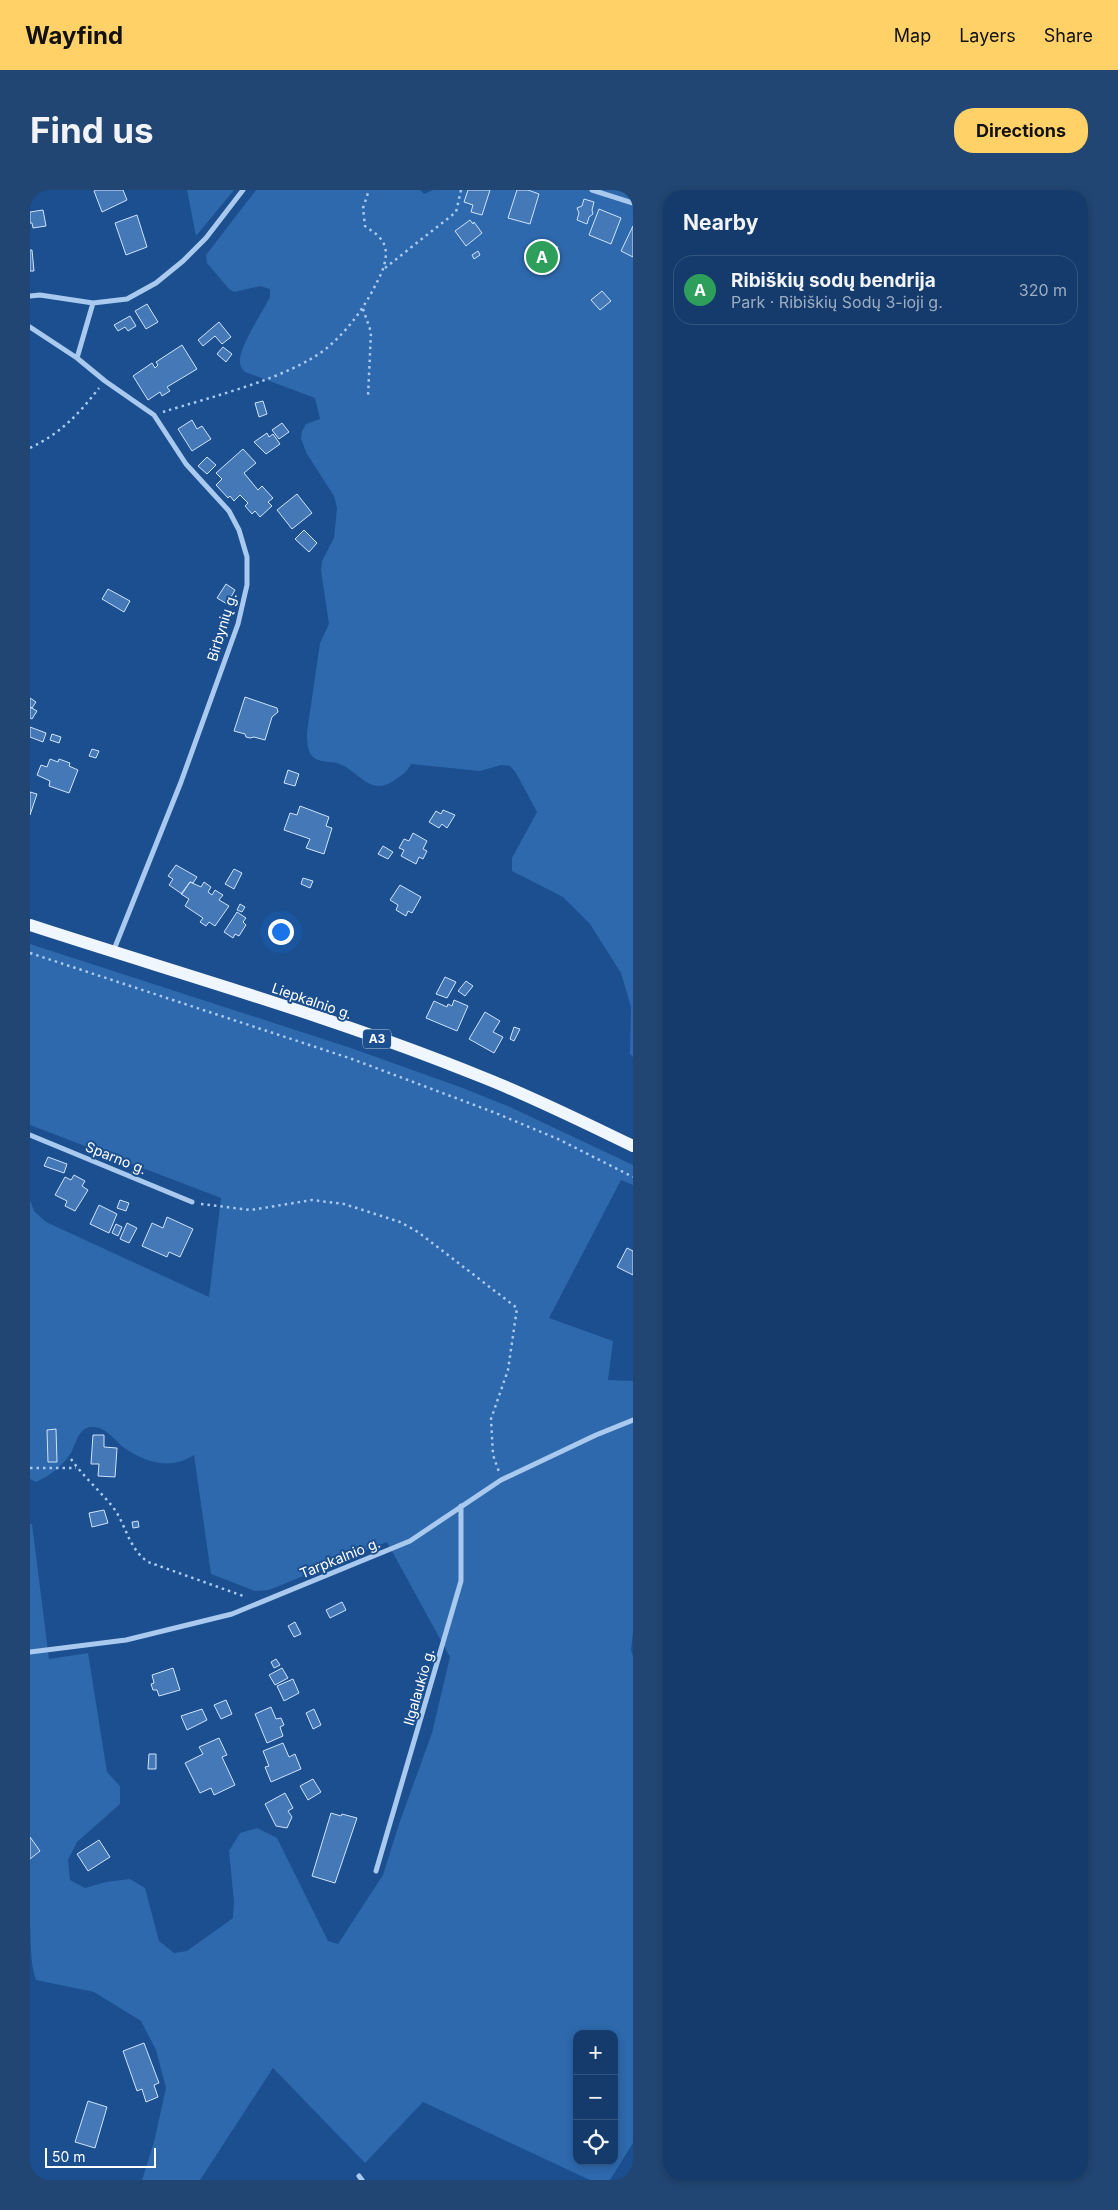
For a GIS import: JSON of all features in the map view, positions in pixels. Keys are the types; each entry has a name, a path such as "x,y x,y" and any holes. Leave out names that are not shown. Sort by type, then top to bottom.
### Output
{"main road":[{"name":"Liepkalnio g.","path":"30,926 288,1008 481,1076 548,1105 633,1146"}],"street":[{"path":"30,296 40,295 93,302 127,299 156,283 183,261 206,238 243,190"},
{"path":"592,190 633,203"},
{"path":"77,358 93,302"},
{"name":"Birbynių g.","path":"30,327 77,358 105,381 154,415 186,464 229,510 239,530 248,569 244,604 238,624 177,791 113,952"},
{"name":"Sparno g.","path":"30,1135 192,1202"},
{"name":"Tarpkalnio g.","path":"30,1652 126,1640 232,1614 410,1542 501,1480 596,1435 633,1420"},
{"name":"Ilgalaukio g.","path":"376,1870 461,1581 462,1506"}],"path":[{"path":"154,415 288,370 310,360 328,347 363,309 384,269 386,258 382,239 365,226 364,208 369,190"},
{"path":"384,269 456,212 461,190"},
{"path":"363,309 371,340 368,397"},
{"path":"30,448 50,437 74,419 105,381"},
{"path":"30,953 352,1059 493,1112 558,1139 633,1177"},
{"path":"192,1202 251,1210 312,1200 344,1204 400,1222 418,1232 517,1308 508,1370 490,1419 493,1455 501,1480"},
{"path":"71,1459 114,1508 139,1556 148,1562 259,1602"},
{"path":"30,1468 77,1468"},
{"path":"628,2180 633,2172"}],"shaded area":[{"path":"187,190 234,190 196,236"},
{"path":"256,190 420,190 424,194 433,190 633,190 633,1057 630,1054 631,1007 621,973 590,924 563,897 512,871 512,858 537,812 516,773 510,766 501,765 480,771 411,764 395,780 386,785 378,786 364,781 345,766 316,759 310,753 307,744 307,732 320,643 329,624 321,570 322,561 334,538 337,508 334,496 307,454 301,439 302,431 306,424 320,419 315,398 245,372 242,369 240,358 242,351 270,297 270,289 260,286 234,292 229,289 207,263 206,255"},
{"path":"30,944 351,1048 460,1087 510,1107 633,1165 633,1185 621,1180 549,1318 613,1341 608,1380 633,1381 633,1632 631,1650 633,1656 633,2143 610,2180 590,2180 423,2102 365,2163 273,2068 200,2180 142,2180 154,2142 166,2088 156,2050 141,2021 94,1992 36,1980 31,1953 30,1925 30,1524 32,1524 49,1659 88,1653 107,1772 120,1786 120,1804 77,1842 68,1860 70,1880 85,1888 106,1882 130,1879 145,1888 159,1941 174,1953 187,1951 233,1918 234,1902 229,1851 240,1833 257,1828 277,1838 328,1941 338,1944 383,1875 400,1821 432,1733 450,1657 387,1542 269,1590 255,1591 211,1574 194,1455 177,1462 159,1463 151,1461 126,1449 106,1431 91,1427 80,1433 71,1453 55,1470 36,1482 30,1479 30,1200 34,1211 46,1222 209,1297 221,1198 30,1125"}],"building":[{"path":"123,190 127,200 102,212 94,191"},
{"path":"468,190 490,190 482,215 471,212 473,205 464,202"},
{"path":"517,190 528,190 539,194 530,224 508,218"},
{"path":"584,199 594,202 593,214 589,217 587,224 577,220 579,213 577,208 582,206"},
{"path":"599,209 621,218 611,244 589,235"},
{"path":"43,210 46,226 33,228 32,223 30,223 30,212"},
{"path":"137,215 147,247 126,255 115,223"},
{"path":"470,220 473,224 474,222 482,233 466,246 455,231"},
{"path":"633,226 633,257 621,251"},
{"path":"546,241 558,247 555,252 543,245"},
{"path":"30,250 32,250 34,271 30,271"},
{"path":"478,251 480,255 474,259 472,255"},
{"path":"544,258 550,267 541,274 534,265"},
{"path":"602,291 611,301 600,310 591,300"},
{"path":"147,304 158,322 146,329 135,311"},
{"path":"130,316 136,326 128,331 125,327 118,331 114,325"},
{"path":"219,322 231,337 222,344 215,336 203,346 198,340"},
{"path":"182,345 197,369 167,387 170,391 162,396 160,392 148,400 133,376 152,363 155,368 158,365 156,362"},
{"path":"223,347 232,354 226,362 217,354"},
{"path":"263,401 267,414 259,417 255,403"},
{"path":"192,420 197,429 202,426 211,439 192,451 178,429"},
{"path":"282,423 289,432 279,439 272,430"},
{"path":"267,433 269,437 273,434 280,444 266,454 254,442"},
{"path":"243,449 256,463 244,473 258,490 262,486 273,498 268,502 272,506 260,517 255,511 252,514 245,506 248,503 240,495 234,501 230,496 228,498 216,485 222,479 216,473"},
{"path":"207,457 216,465 207,474 198,466"},
{"path":"297,494 312,513 292,529 277,510"},
{"path":"304,530 317,543 309,552 295,539"},
{"path":"226,584 235,590 227,604 217,598"},
{"path":"108,589 130,601 124,612 102,599"},
{"path":"245,697 277,708 278,712 272,717 265,740 246,737 245,734 234,731"},
{"path":"30,698 36,702 32,708 30,707"},
{"path":"30,707 37,711 32,719 30,718"},
{"path":"30,727 46,733 43,742 30,737"},
{"path":"52,734 61,737 59,743 50,740"},
{"path":"92,749 99,751 96,758 89,756"},
{"path":"50,759 58,762 59,759 70,763 69,766 78,770 69,793 49,786 50,781 37,775 41,765 47,767"},
{"path":"288,770 299,774 295,786 284,783"},
{"path":"30,792 37,794 30,815"},
{"path":"300,806 329,817 326,826 332,828 324,854 306,848 310,839 284,830 290,813 297,815"},
{"path":"443,810 455,815 447,828 442,824 439,828 429,822 436,811 441,814"},
{"path":"413,833 427,841 423,849 427,851 423,859 419,857 416,864 401,856 404,850 399,848 404,839 409,841"},
{"path":"383,846 393,852 388,859 378,854"},
{"path":"176,865 197,877 193,883 190,882 182,894 169,885 173,879 168,876"},
{"path":"234,869 242,873 234,889 225,884"},
{"path":"303,878 313,881 310,888 301,884"},
{"path":"190,882 201,887 204,882 211,887 208,892 212,895 215,890 223,895 219,900 229,906 215,926 209,922 206,926 200,922 203,918 185,906 189,899 181,894"},
{"path":"400,885 421,897 412,913 408,911 406,916 396,910 398,905 390,900"},
{"path":"240,904 245,907 242,912 237,910"},
{"path":"237,912 246,918 243,922 246,925 239,936 235,934 233,938 224,932"},
{"path":"445,977 456,982 447,998 436,994"},
{"path":"466,981 473,986 465,996 458,991"},
{"path":"454,1000 468,1006 457,1031 426,1018 434,1001 447,1007 448,1004 452,1006"},
{"path":"485,1012 500,1021 493,1032 503,1037 494,1053 469,1039"},
{"path":"514,1027 520,1029 514,1041 510,1039"},
{"path":"48,1157 67,1164 64,1173 44,1166"},
{"path":"74,1175 85,1181 82,1186 88,1190 75,1211 65,1206 67,1201 55,1195 65,1177 71,1180"},
{"path":"120,1200 129,1203 126,1211 117,1208"},
{"path":"99,1205 117,1214 109,1233 90,1224"},
{"path":"167,1217 193,1229 180,1257 169,1252 167,1257 142,1246 152,1223 163,1228"},
{"path":"127,1223 137,1228 129,1243 120,1239"},
{"path":"116,1224 122,1227 118,1236 112,1233"},
{"path":"627,1248 633,1251 633,1275 617,1267"},
{"path":"56,1429 57,1462 48,1462 47,1430"},
{"path":"93,1435 104,1435 104,1447 117,1448 115,1477 98,1476 99,1464 91,1464"},
{"path":"104,1510 108,1523 92,1527 89,1513"},
{"path":"138,1521 139,1527 133,1528 132,1522"},
{"path":"342,1602 346,1610 330,1618 326,1610"},
{"path":"295,1622 301,1634 294,1637 288,1626"},
{"path":"276,1659 280,1665 274,1668 271,1662"},
{"path":"173,1668 180,1690 159,1696 157,1690 153,1690 151,1684 154,1683 152,1675"},
{"path":"282,1668 288,1678 275,1685 269,1675"},
{"path":"293,1679 299,1693 284,1701 277,1686"},
{"path":"226,1700 232,1714 221,1719 214,1705"},
{"path":"271,1707 276,1719 281,1718 284,1725 280,1727 283,1736 267,1743 255,1714"},
{"path":"202,1709 207,1720 187,1730 181,1716"},
{"path":"314,1709 321,1725 313,1729 306,1713"},
{"path":"219,1738 227,1755 222,1757 235,1785 214,1795 211,1788 200,1793 185,1763 203,1754 199,1747"},
{"path":"283,1743 289,1757 295,1754 301,1769 271,1782 265,1767 269,1766 263,1751"},
{"path":"149,1754 156,1754 156,1769 148,1769"},
{"path":"313,1779 321,1792 308,1800 300,1786"},
{"path":"285,1793 293,1808 288,1811 292,1817 287,1828 276,1826 265,1804"},
{"path":"331,1813 357,1818 335,1883 312,1876"},
{"path":"30,1837 40,1851 30,1859"},
{"path":"99,1840 110,1857 88,1871 77,1854"},
{"path":"144,2043 159,2083 154,2085 158,2097 146,2102 142,2089 137,2091 123,2051"},
{"path":"88,2101 107,2107 95,2148 75,2142"}],"place":[{"name":"Ribiškių sodų bendrija","path":"542,257"}]}
